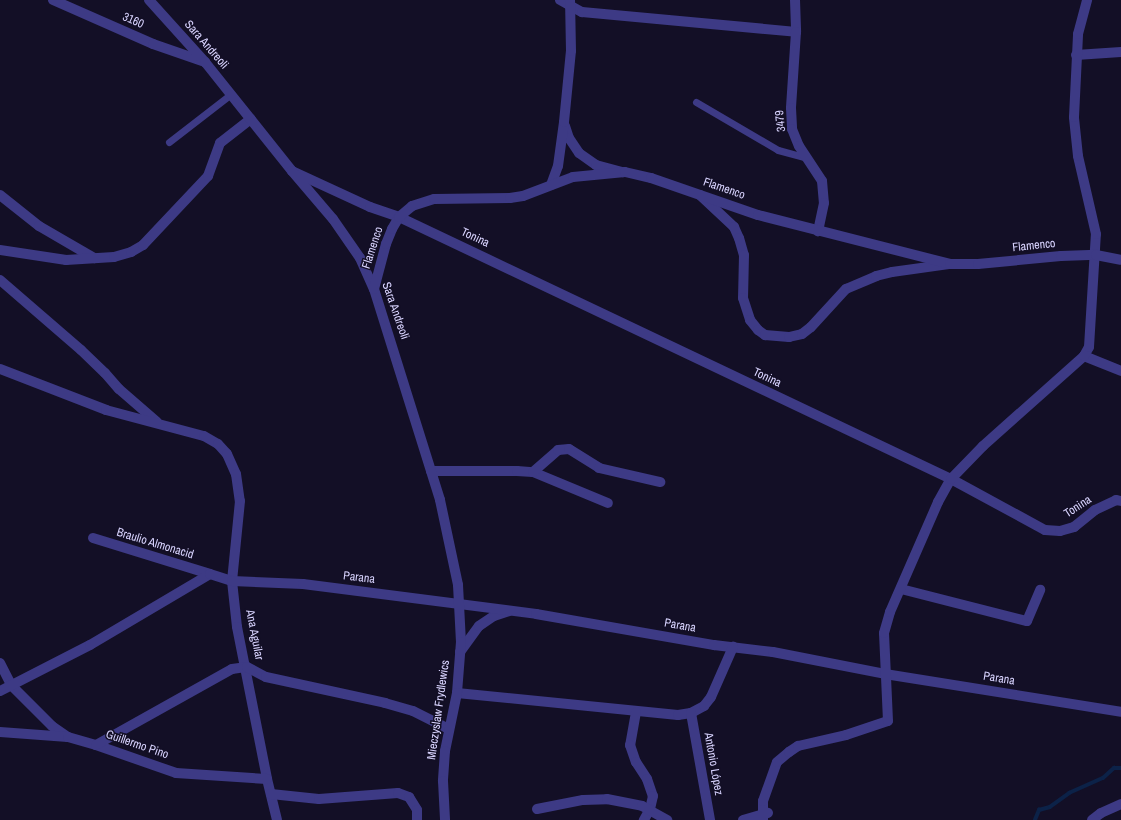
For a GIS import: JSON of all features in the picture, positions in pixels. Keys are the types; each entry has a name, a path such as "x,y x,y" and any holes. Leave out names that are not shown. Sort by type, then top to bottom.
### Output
{"street":[{"name":"3160","path":"53,0 153,44 205,62"},
{"name":"Sara Andreoli","path":"149,0 205,62 292,172 348,239 360,258 374,289 440,500 458,585 460,604"},
{"path":"560,0 570,3 582,12 796,32"},
{"name":"3479","path":"795,0 796,32 792,129 799,146 822,181 824,193 818,231"},
{"path":"743,820 765,816 763,800 777,762 789,752 798,746 846,735 888,721 884,633 890,612 938,502 951,480 983,446 1084,356 1089,347 1092,330 1096,255 1094,219 1078,156 1074,117 1076,55 1081,17 1087,0"},
{"path":"551,185 558,166 564,122 570,51 570,3"},
{"path":"1076,55 1121,52"},
{"path":"0,250 66,260 126,254 143,245 208,176 220,143 251,119"},
{"path":"564,122 569,138 579,154 596,165 625,172"},
{"name":"Tonina","path":"292,172 370,207 399,217 951,480 1045,530 1060,531 1074,527 1095,510 1116,500 1121,501"},
{"name":"Flamenco","path":"374,289 386,244 399,217 412,206 434,199 510,198 523,196 572,176 625,172 651,178 758,215 950,264 978,264 1061,256 1096,255 1121,260"},
{"path":"0,195 39,226 94,258"},
{"path":"700,195 734,227 740,238 744,255 743,298 750,320 758,330 765,335 789,337 802,334 812,327 846,289 876,276 892,272 950,264"},
{"path":"0,280 81,350 105,372 119,389 159,424"},
{"path":"1084,356 1121,372"},
{"path":"0,370 106,410 159,424"},
{"name":"Ana Aguilar","path":"159,424 204,436 218,444 227,454 236,474 240,501 232,581 237,627 267,779 277,820"},
{"path":"533,472 558,450 569,449 599,468 660,482"},
{"path":"431,470 533,472 608,503"},
{"name":"Braulio Almonacid","path":"93,538 232,581"},
{"path":"0,690 90,645 210,574"},
{"name":"Parana","path":"232,581 303,584 512,610 780,654 885,674 1121,712"},
{"path":"900,589 1027,621 1040,590"},
{"name":"Mieczyslaw Frydlewics","path":"445,820 443,781 449,728 457,693 460,652 460,604"},
{"path":"460,652 479,626 494,616 512,610"},
{"path":"457,693 636,712 678,715 692,713 704,706 711,698 733,647"},
{"path":"0,663 10,685 52,726 68,737"},
{"path":"96,745 232,669 246,667 266,677 385,703 413,711 449,728"},
{"path":"636,712 630,745 636,762 647,779 653,796 650,809 644,820"},
{"name":"Antonio López","path":"692,713 710,820"},
{"name":"Guillermo Pino","path":"0,732 68,737 96,745 176,773 267,779"},
{"path":"271,794 319,799 398,793 409,797 417,810 417,820"},
{"path":"537,809 583,800 607,799 650,809 667,820"},
{"path":"1092,820 1101,813 1121,804"}],"lane":[{"path":"169,142 231,94"},
{"path":"696,102 778,150 807,158"}],"waterway":[{"path":"1035,820 1039,810 1050,807 1069,793 1103,778 1114,768 1121,768"}]}
